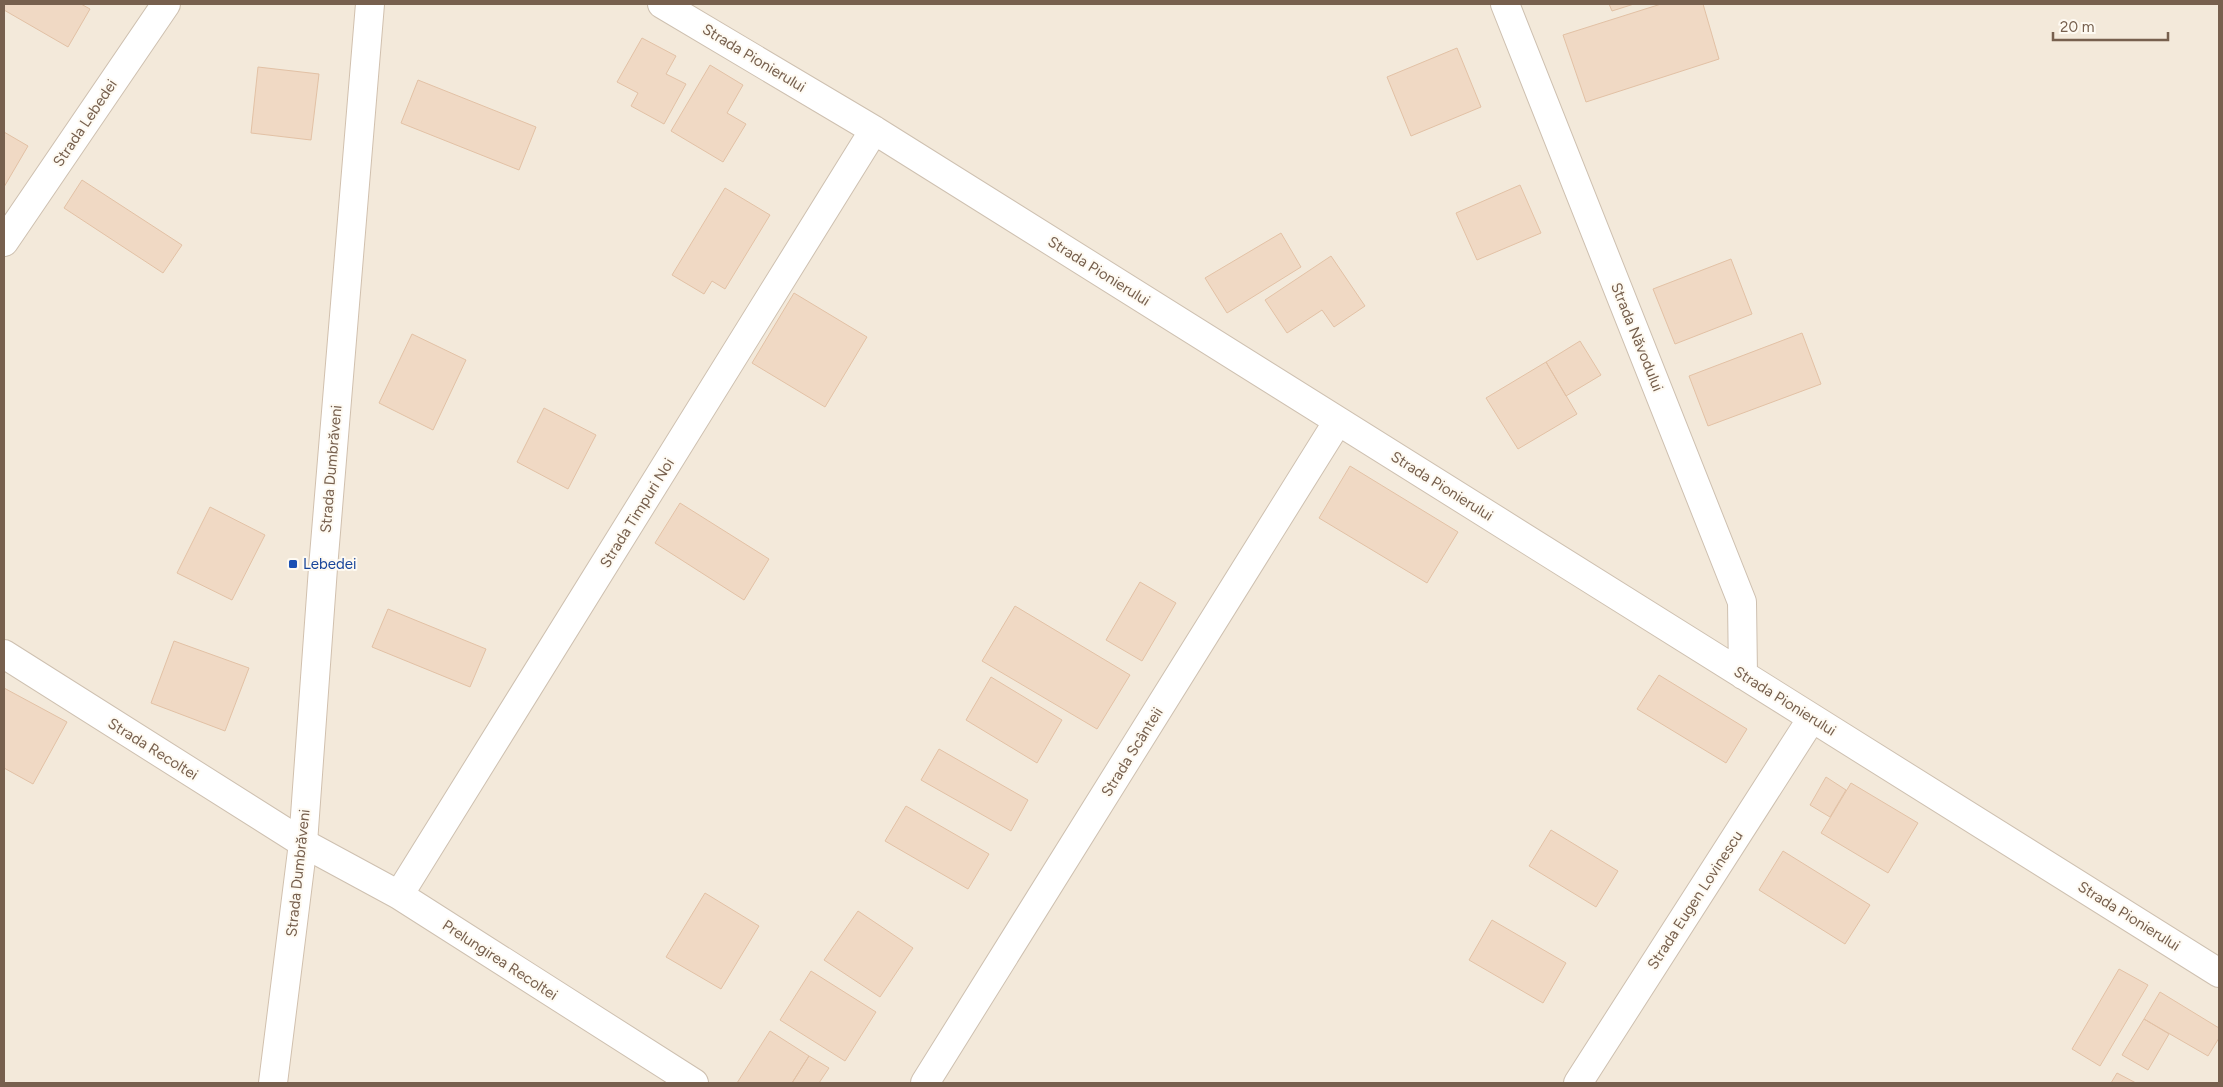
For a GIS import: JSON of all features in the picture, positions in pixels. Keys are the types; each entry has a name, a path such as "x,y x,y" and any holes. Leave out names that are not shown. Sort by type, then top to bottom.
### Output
{"street":[{"name":"Strada Lebedei","path":"4,242 166,4"},
{"name":"Strada Dumbrăveni","path":"273,1083 303,844 323,568 370,4"},
{"name":"Strada Pionierului","path":"662,4 874,130 2219,973"},
{"name":"Strada Năvodului","path":"1505,4 1742,602 1744,675"},
{"name":"Strada Timpuri Noi","path":"399,895 874,130"},
{"name":"Strada Scânteii","path":"925,1083 1338,421"},
{"name":"Strada Recoltei","path":"4,654 303,844"},
{"name":"Strada Eugen Lovinescu","path":"1578,1083 1812,718"},
{"name":"Prelungirea Recoltei","path":"303,844 399,895 694,1083"}],"shaded area":[{"path":"4,4 2219,4 2219,1083 4,1083"}],"building":[{"path":"4,4 81,4 90,9 68,47 4,10"},
{"path":"1609,4 1634,4 1612,11"},
{"path":"1661,4 1703,4 1719,59 1586,102 1563,35"},
{"path":"642,38 676,56 666,74 686,84 664,124 631,106 638,93 617,82"},
{"path":"1457,48 1481,107 1411,136 1387,77"},
{"path":"710,65 743,85 727,113 746,124 723,162 671,131"},
{"path":"258,67 319,74 311,140 251,133"},
{"path":"418,80 536,127 519,170 401,123"},
{"path":"4,132 28,146 4,187"},
{"path":"82,180 182,245 163,273 64,208"},
{"path":"1520,185 1541,233 1477,260 1456,213"},
{"path":"725,188 770,215 725,289 712,281 704,294 672,275"},
{"path":"1281,233 1301,267 1227,313 1205,278"},
{"path":"1331,256 1365,306 1334,327 1322,310 1287,333 1265,300"},
{"path":"1731,259 1752,314 1675,344 1653,289"},
{"path":"794,293 867,337 825,407 752,363"},
{"path":"1802,333 1821,384 1708,426 1689,376"},
{"path":"412,334 466,360 433,430 379,403"},
{"path":"1580,341 1601,375 1566,396 1546,362"},
{"path":"1546,362 1577,414 1518,449 1486,398"},
{"path":"544,408 596,435 568,489 517,462"},
{"path":"1350,466 1458,532 1427,583 1319,518"},
{"path":"680,503 769,559 744,600 655,543"},
{"path":"210,507 265,535 232,600 177,573"},
{"path":"1140,582 1176,603 1142,661 1106,640"},
{"path":"1015,606 1130,675 1097,729 982,661"},
{"path":"388,609 486,649 470,687 372,647"},
{"path":"174,641 249,668 225,731 151,703"},
{"path":"1659,675 1747,729 1726,763 1637,709"},
{"path":"991,677 1062,720 1037,763 966,720"},
{"path":"4,688 67,722 33,784 4,768"},
{"path":"939,749 1028,800 1011,831 921,780"},
{"path":"1826,777 1846,790 1830,817 1810,805"},
{"path":"1851,783 1918,823 1888,873 1821,833"},
{"path":"906,806 989,854 968,889 885,841"},
{"path":"1551,830 1618,871 1596,907 1529,866"},
{"path":"1783,851 1870,905 1845,944 1759,890"},
{"path":"705,893 759,926 721,989 666,957"},
{"path":"858,911 913,948 880,997 824,960"},
{"path":"1492,920 1566,963 1543,1003 1469,960"},
{"path":"2119,969 2148,985 2100,1066 2072,1049"},
{"path":"811,971 876,1012 845,1061 780,1020"},
{"path":"2160,992 2219,1028 2219,1038 2208,1056 2144,1019"},
{"path":"2144,1019 2169,1034 2148,1070 2122,1055"},
{"path":"770,1031 809,1056 792,1083 737,1083"},
{"path":"809,1056 829,1068 819,1083 792,1083"},
{"path":"2117,1073 2136,1083 2111,1083"}],"place":[{"name":"Lebedei","path":"293,564"}]}
